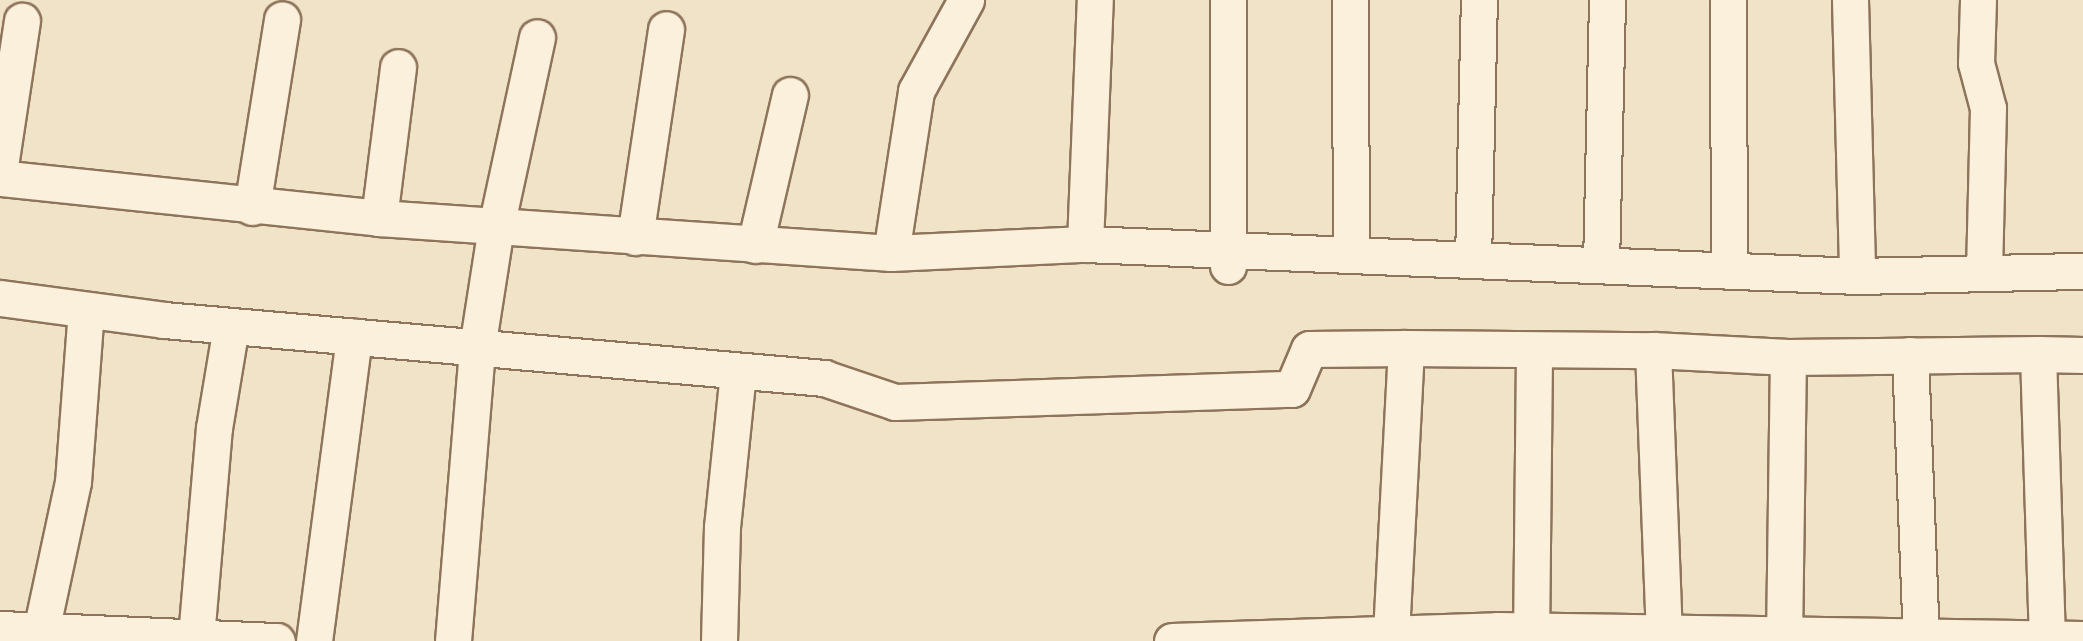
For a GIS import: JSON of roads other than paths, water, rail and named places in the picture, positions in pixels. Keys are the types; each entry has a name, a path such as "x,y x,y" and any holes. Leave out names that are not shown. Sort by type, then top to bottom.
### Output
{"street":[{"path":"891,253 916,91 966,0"},
{"path":"1085,244 1096,0"},
{"path":"1228,0 1228,258"},
{"path":"1350,0 1351,255"},
{"path":"1473,260 1479,0"},
{"path":"1601,265 1607,0"},
{"path":"1728,0 1729,271"},
{"path":"1850,0 1857,276"},
{"path":"1978,0 1976,63 1988,108 1984,273"},
{"path":"252,207 282,19"},
{"path":"0,166 22,21"},
{"path":"635,237 666,29"},
{"path":"453,641 477,348 496,227 537,37"},
{"path":"379,218 398,67"},
{"path":"755,245 790,95"},
{"path":"0,178 252,207 379,218 891,253 1085,244 1228,258 1351,255 1857,276 2083,271"},
{"path":"0,298 231,326 824,378 895,402 1292,389 1309,349 1653,350 1787,357 2083,355"},
{"path":"41,631 73,482 86,310"},
{"path":"196,637 214,428 231,326"},
{"path":"314,641 354,337"},
{"path":"1391,634 1406,348"},
{"path":"1653,350 1664,631"},
{"path":"1532,636 1534,351"},
{"path":"2038,354 2047,639"},
{"path":"1910,355 1921,635"},
{"path":"1784,637 1787,357"},
{"path":"719,641 722,527 738,371"},
{"path":"0,629 277,641"},
{"path":"1172,641 1391,634 1532,636 1664,631 1784,637 1921,635 2083,639"}]}
